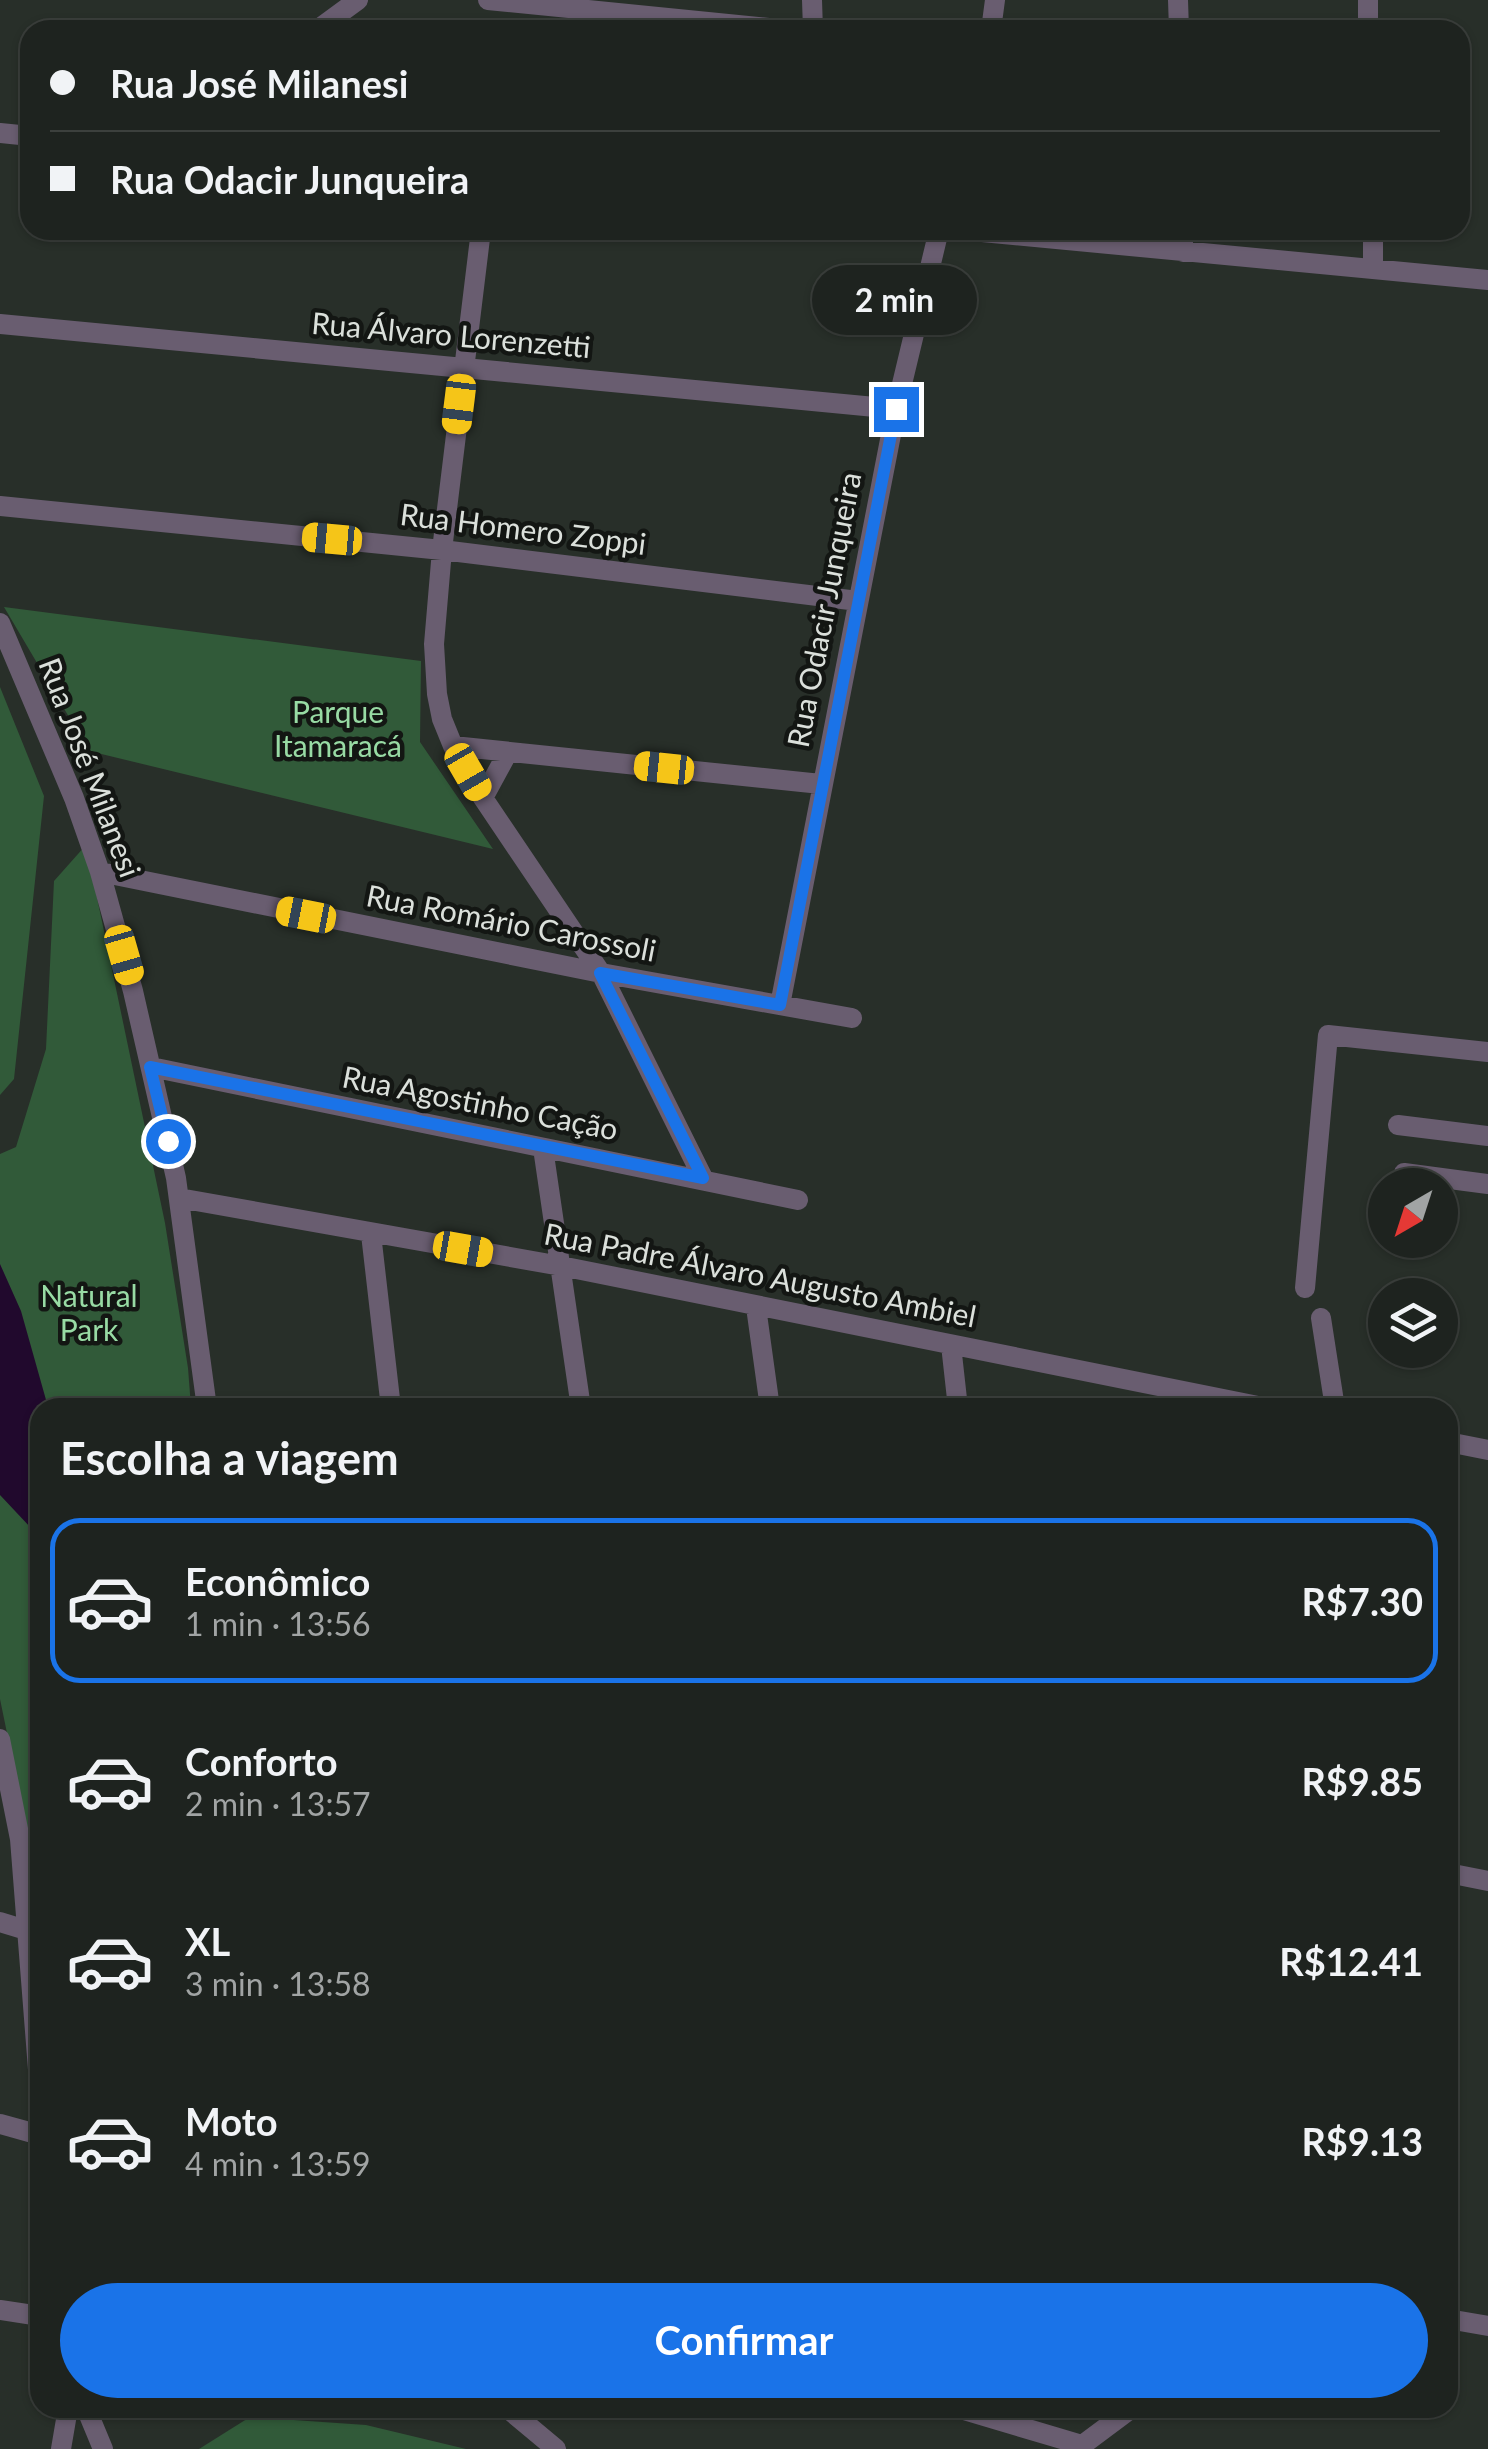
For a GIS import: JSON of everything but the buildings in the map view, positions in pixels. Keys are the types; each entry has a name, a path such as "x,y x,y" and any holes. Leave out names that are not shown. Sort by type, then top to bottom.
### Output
{"street":[{"path":"331,20 358,0"},
{"path":"491,0 690,20"},
{"path":"479,240 442,550 434,644 437,694 453,746 483,798 600,973 703,1178"},
{"name":"Rua Odacir Junqueira","path":"780,1005 896,409 938,240"},
{"path":"1062,240 1488,280"},
{"path":"1183,240 1183,252"},
{"path":"1373,240 1374,268"},
{"name":"Rua Álvaro Lorenzetti","path":"0,324 896,409"},
{"name":"Rua Homero Zoppi","path":"0,506 442,550 858,601"},
{"name":"Rua José Milanesi","path":"0,623 74,798 134,991 180,1198 206,1398"},
{"path":"453,746 821,784"},
{"path":"483,798 508,752"},
{"name":"Rua Romário Carossoli","path":"100,872 600,973 852,1018"},
{"path":"1305,1288 1328,1035 1488,1052"},
{"name":"Rua Agostinho Cação","path":"150,1067 798,1200"},
{"path":"1398,1125 1488,1136"},
{"path":"543,1148 580,1398"},
{"path":"1458,1180 1488,1184"},
{"name":"Rua Padre Álvaro Augusto Ambiel","path":"180,1198 561,1266 1218,1398"},
{"path":"370,1234 391,1398"},
{"path":"756,1307 769,1398"},
{"path":"1321,1318 1333,1398"},
{"path":"951,1344 957,1398"},
{"path":"1148,1384 1149,1398"},
{"path":"1458,1444 1488,1450"},
{"path":"0,1740 16,1810 30,1977"},
{"path":"1458,1875 1488,1881"},
{"path":"0,1922 26,1930"},
{"path":"0,2124 30,2132"},
{"path":"0,2310 30,2314"},
{"path":"1458,2322 1488,2326"},
{"path":"61,2449 66,2418"},
{"path":"90,2418 103,2449"},
{"path":"519,2418 556,2449"},
{"path":"989,2418 1080,2447 1119,2418"}],"green space":[{"name":"Parque Itamaracá","path":"4,607 421,661 420,742 493,849 89,751"},
{"path":"0,687 44,796 14,1079 0,1095"},
{"name":"Natural Park","path":"86,845 165,1223 190,1398 30,1398 30,1845 0,1699 0,1154 16,1147 46,1049 54,881"},
{"path":"248,2418 264,2418 366,2425 466,2449 199,2449"}],"shaded area":[{"path":"0,1264 21,1311 45,1398 30,1398 30,1527 0,1495"}],"route":[{"path":"168,1141 150,1067 703,1178 600,973 780,1005 896,409"}]}
